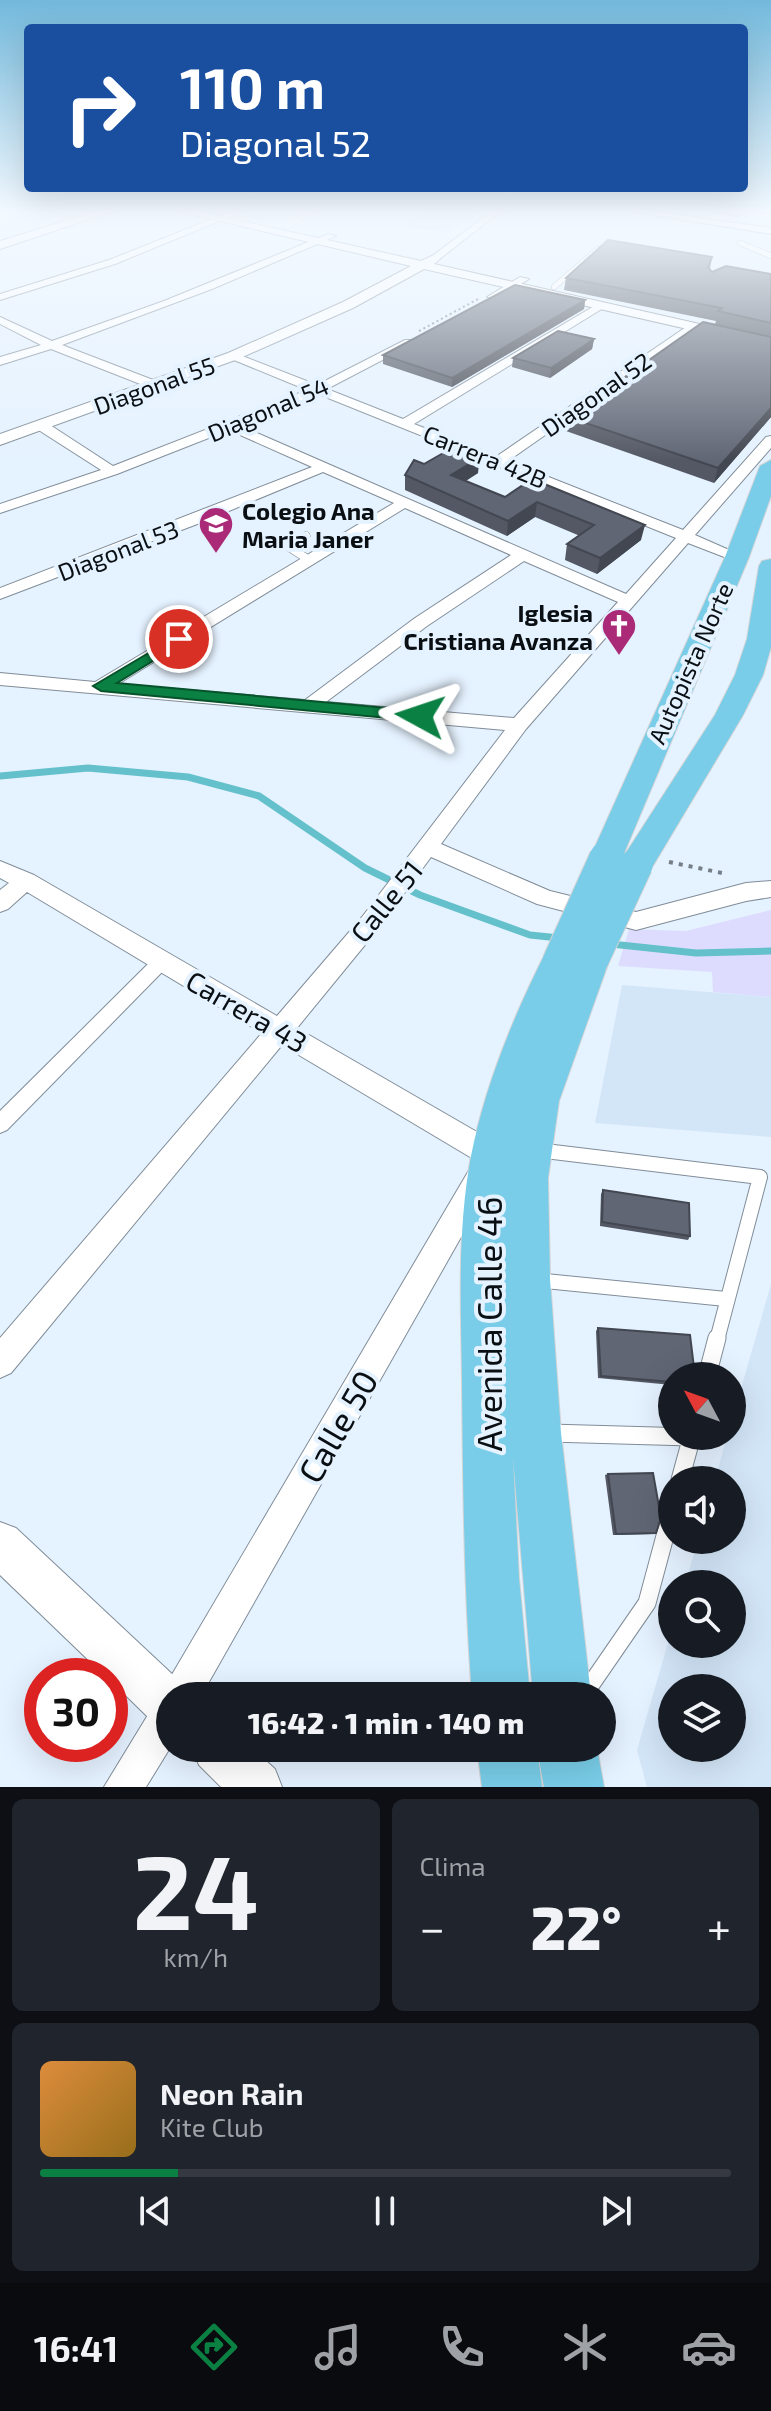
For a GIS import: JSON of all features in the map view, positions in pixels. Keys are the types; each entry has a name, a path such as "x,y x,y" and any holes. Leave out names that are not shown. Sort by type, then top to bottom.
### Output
{"main road":[{"name":"Autopista Norte","path":"636,861 737,557 771,466"},
{"name":"Autopista Norte","path":"636,861 729,715 766,641 771,566"},
{"name":"Avenida Calle 46","path":"500,1682 489,1550 483,1234 511,1152 547,1073 574,963 636,861"},
{"name":"Avenida Calle 46","path":"511,1152 527,1279 536,1433 561,1682"},
{"path":"509,1762 512,1787"},
{"path":"570,1762 574,1787"}],"street":[{"path":"0,361 53,346 190,294"},
{"name":"Diagonal 55","path":"0,440 157,386 233,356 368,294"},
{"path":"482,303 498,294"},
{"path":"564,294 771,344"},
{"path":"586,294 771,337"},
{"path":"404,424 601,305"},
{"path":"0,320 53,346 157,386"},
{"name":"Diagonal 52","path":"499,461 693,327"},
{"name":"Diagonal 54","path":"0,509 112,471 319,390 427,333"},
{"name":"Carrera 42B","path":"233,356 737,557"},
{"path":"42,426 112,471"},
{"path":"230,426 629,601"},
{"name":"Calle 51","path":"0,1362 370,923 519,725 771,440"},
{"name":"Diagonal 53","path":"0,594 195,520 323,467"},
{"path":"101,686 404,503"},
{"path":"309,706 421,622 522,555"},
{"path":"0,679 519,725"},
{"path":"429,847 545,898 636,921 746,892 771,889"},
{"name":"Carrera 43","path":"0,869 26,881 280,1030 511,1152"},
{"path":"0,903 26,881"},
{"path":"0,1124 162,961"},
{"name":"Calle 50","path":"189,1682 511,1152"},
{"path":"0,1544 156,1692"},
{"path":"124,1787 156,1736"},
{"path":"231,1762 257,1787"}],"lane":[{"path":"306,536 291,542 289,547 309,560"},
{"path":"511,1152 760,1177 710,1362"},
{"path":"527,1279 726,1299"},
{"path":"536,1433 658,1435"},
{"path":"593,1682 647,1603 660,1554"}],"path":[{"path":"636,861 741,878"}],"shaded area":[{"path":"771,910 771,997 713,992 712,972 618,966 629,929 686,931"},
{"path":"622,985 771,997 771,1137 595,1123"},
{"path":"771,1284 771,1787 647,1787 637,1750 658,1677 658,1762 746,1762 746,1674 659,1674 664,1658 746,1658 746,1570 689,1570 694,1554 746,1554 746,1466 719,1466 723,1450 746,1450 746,1371"}],"building":[{"path":"497,294 559,294 585,300 452,378 383,355"},
{"path":"651,294 771,294 771,323 718,311 722,308"},
{"path":"703,322 771,337 771,408 718,468 568,417"},
{"path":"558,331 594,339 551,368 513,358"},
{"path":"452,448 479,458 451,475 505,497 532,479 645,525 600,558 567,544 594,525 537,502 508,521 405,475 414,460 424,464"},
{"path":"603,1190 689,1203 690,1236 602,1222"},
{"path":"598,1328 690,1335 693,1362 658,1362 658,1381 601,1376"},
{"path":"653,1473 658,1501 656,1533 616,1534 608,1474"}],"waterway":[{"path":"0,776 88,768 188,777 259,796 365,868 420,895 530,935 559,938"},
{"path":"611,944 696,953 771,951"}],"place":[{"name":"Colegio Ana Maria Janer","path":"216,555"},
{"name":"Iglesia Cristiana Avanza","path":"619,657"}],"route":[{"path":"179,639 101,686 420,716"}]}
